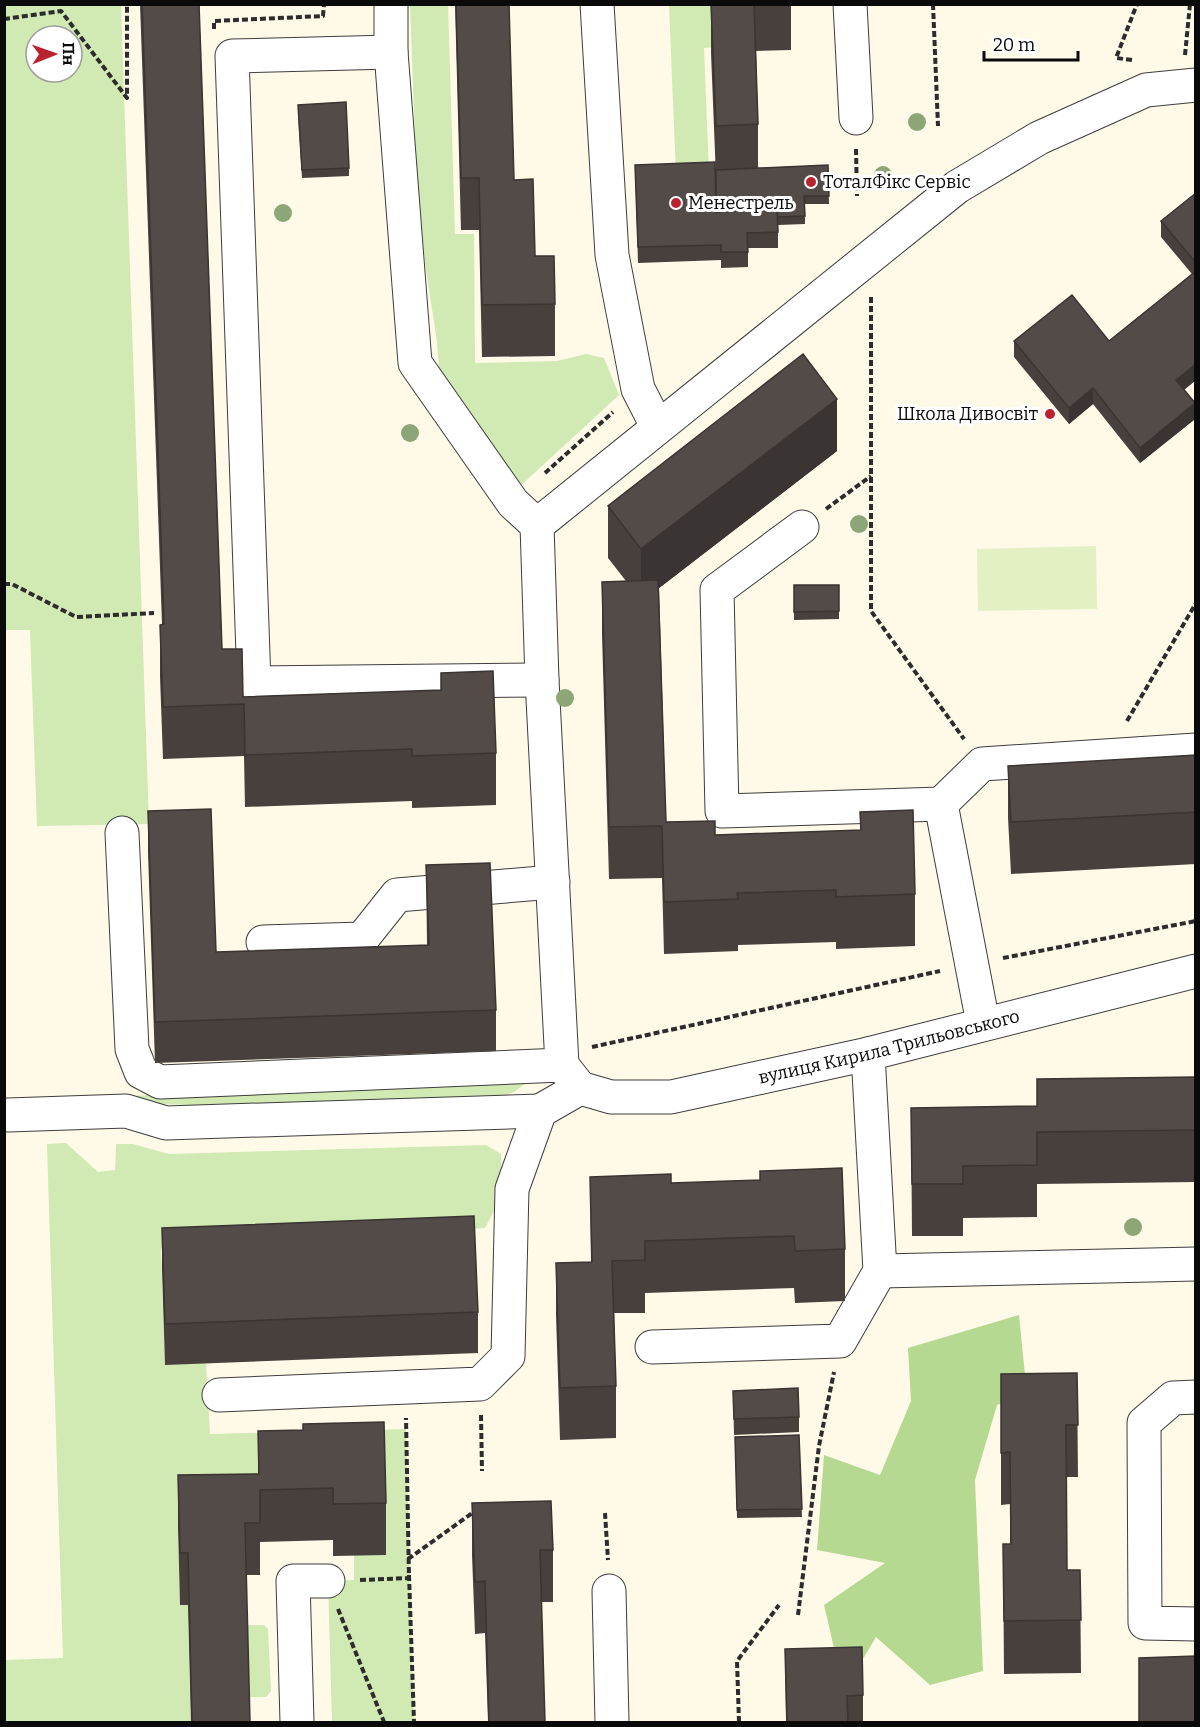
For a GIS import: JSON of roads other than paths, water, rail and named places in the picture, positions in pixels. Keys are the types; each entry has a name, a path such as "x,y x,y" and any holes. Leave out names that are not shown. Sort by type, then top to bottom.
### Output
{"street":[{"path":"219,1395 480,1384 508,1356 512,1190 540,1111 571,1076 553,882 542,680 537,525 513,503 415,363 391,52 391,4"},
{"path":"597,4 612,255 638,389 657,426"},
{"path":"850,4 856,118"},
{"path":"391,52 231,56 254,683 542,680"},
{"path":"537,525 957,186 1038,138 1146,90 1190,76"},
{"path":"802,527 717,590 722,811 941,804 982,764 1196,750"},
{"path":"941,804 983,1023"},
{"name":"вулиця Кирила Трильовського","path":"122,833 132,1048 141,1072 160,1082 571,1076 611,1097 671,1097 868,1054 983,1023 1196,971"},
{"path":"263,942 362,939 397,895 553,882"},
{"path":"652,1347 840,1341 880,1271 868,1054"},
{"path":"9,1115 126,1111 166,1123 540,1111"},
{"path":"880,1271 1196,1264"},
{"path":"1196,1397 1173,1398 1144,1423 1145,1623 1196,1624"},
{"path":"297,1722 293,1581 328,1581"},
{"path":"609,1591 612,1722"}],"place":[{"name":"ТоталФікс Сервіс","path":"811,182"},
{"name":"Менестрель","path":"676,203"},
{"name":"Школа Дивосвіт","path":"1050,414"}]}
